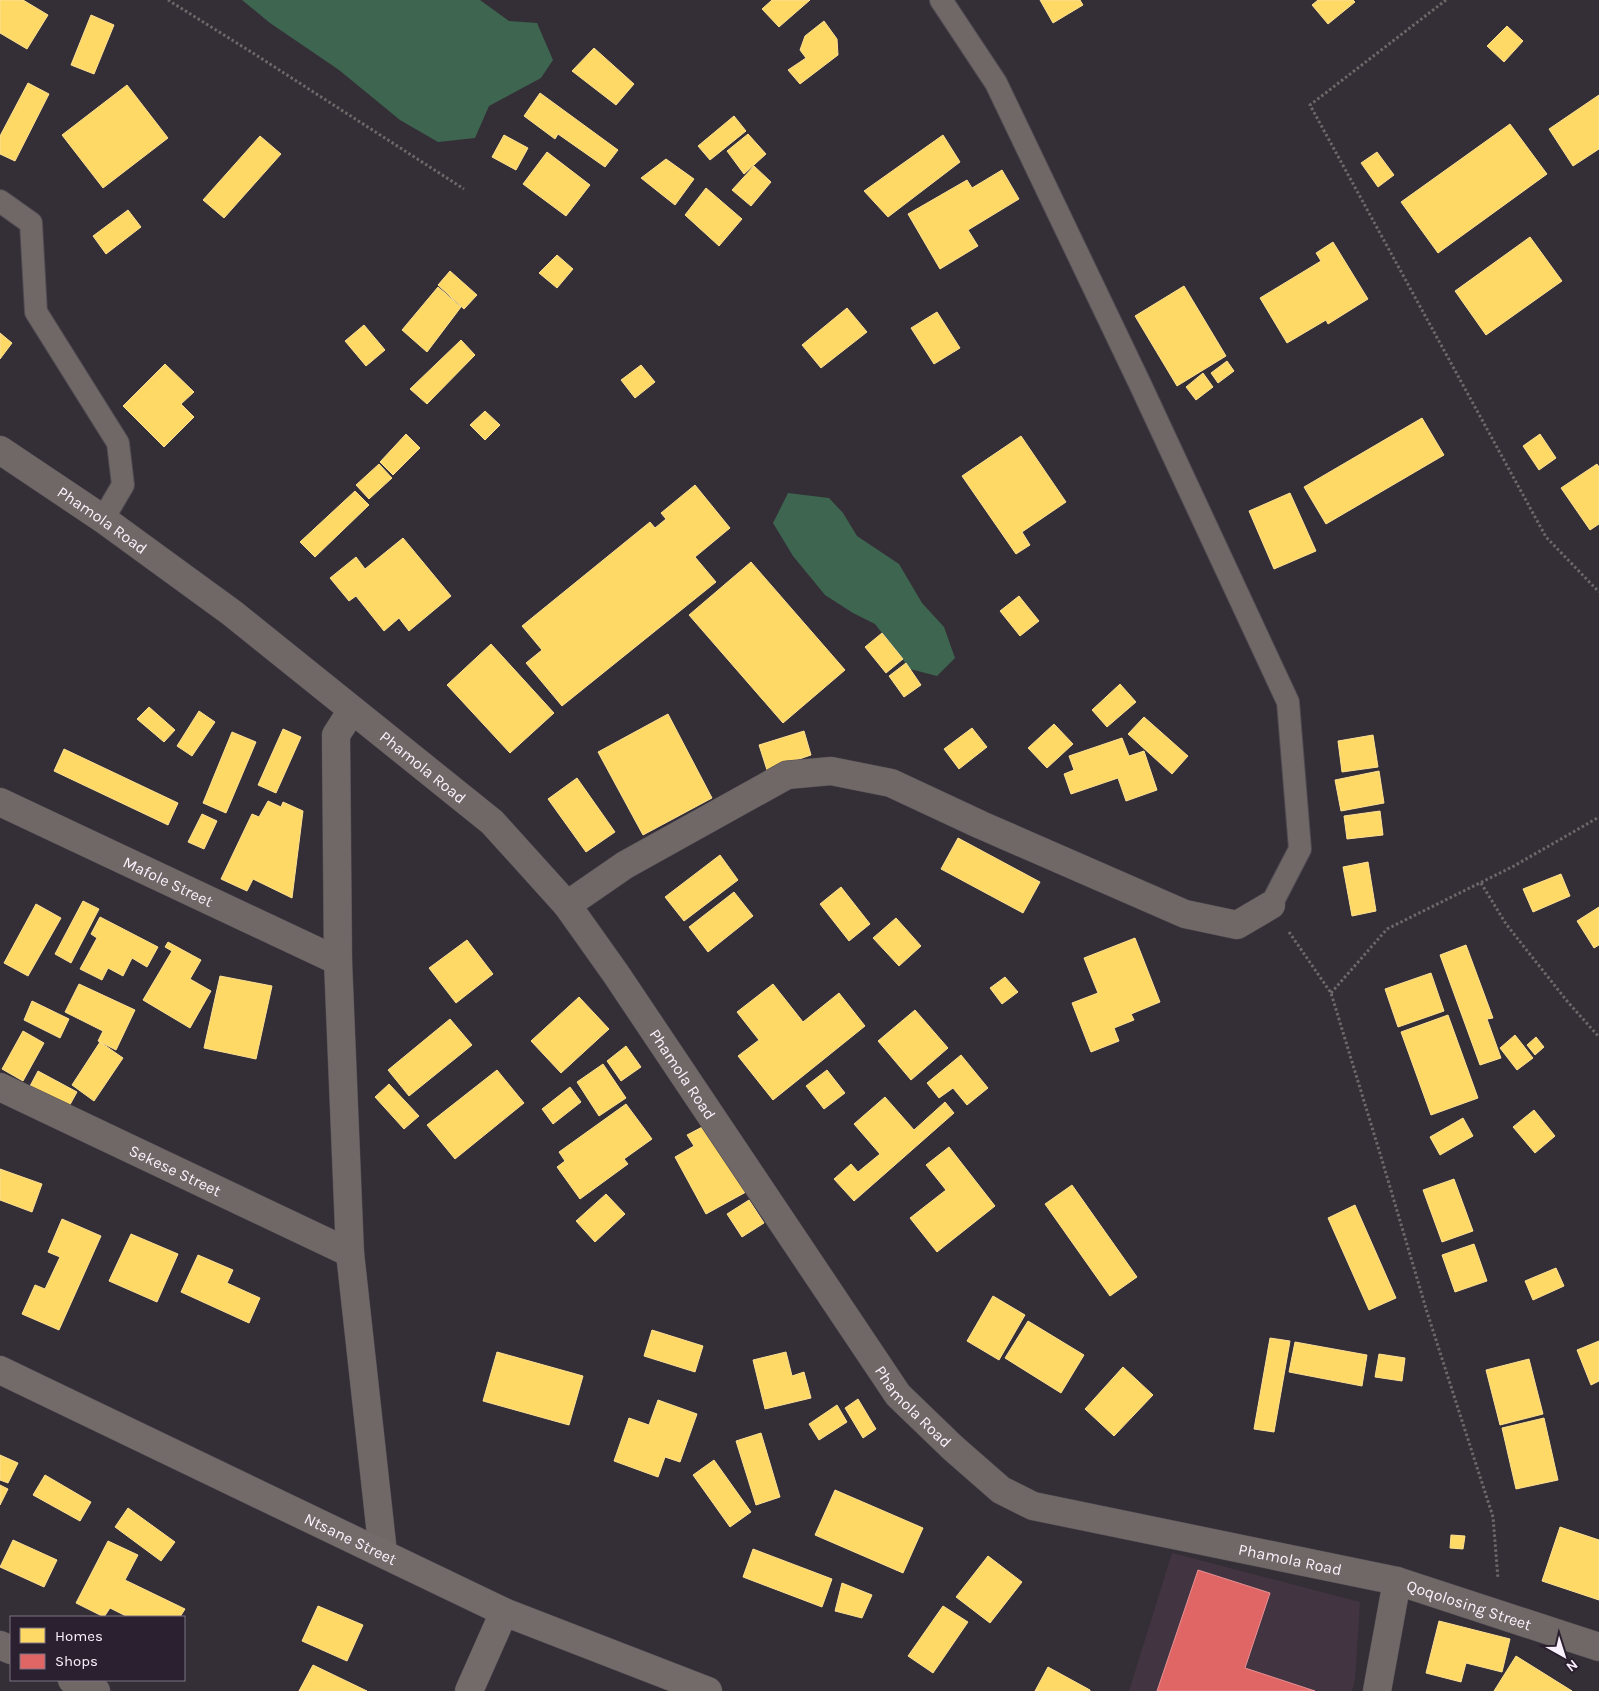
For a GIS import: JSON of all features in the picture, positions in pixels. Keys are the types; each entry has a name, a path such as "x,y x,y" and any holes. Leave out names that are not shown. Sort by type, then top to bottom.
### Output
{"street":[{"name":"Phamola Road","path":"0,450 103,519 232,613 492,822 567,905 616,974 898,1395 953,1448 1001,1490 1033,1506 1397,1580"},
{"path":"352,710 336,735 338,961 350,1254 383,1554"},
{"path":"567,905 625,865 787,775 831,770 891,782 981,825 1184,914 1237,925 1271,905"},
{"name":"Mafole Street","path":"0,802 338,961"},
{"name":"Sekese Street","path":"0,1087 350,1254"},
{"name":"Ntsane Street","path":"0,1370 504,1612 708,1691"},
{"path":"1377,1691 1397,1580"},
{"name":"Qoqolosing Street","path":"1397,1580 1599,1647"},
{"path":"469,1691 504,1612"},
{"path":"74,1681 96,1691"}],"lane":[{"path":"941,0 996,83 1136,375 1288,702 1300,849 1271,905"},
{"path":"0,201 31,223 36,312 118,443 123,485 103,519"}],"path":[{"path":"168,0 464,189"},
{"path":"1446,0 1310,105 1546,537 1599,592"},
{"path":"1331,993 1387,929 1514,866 1599,817"},
{"path":"1481,883 1511,931 1599,1038"},
{"path":"1271,905 1331,993 1427,1312 1493,1517 1501,1614"}],"shaded area":[{"path":"1172,1553 1360,1602 1355,1679 1352,1691 1129,1691"}],"green space":[{"path":"242,0 480,0 509,21 537,23 553,60 541,78 489,106 475,138 438,142 400,120 339,70 270,23"},
{"path":"788,493 829,498 843,513 857,536 899,564 922,603 944,627 955,658 937,676 910,669 875,624 853,613 825,595 793,556 773,523"}],"building: Homes":[{"path":"0,0 23,0 48,15 27,49 0,33"},
{"path":"772,0 810,0 779,27 762,9"},
{"path":"1040,0 1080,0 1083,5 1053,23"},
{"path":"1318,0 1353,0 1355,2 1328,24 1312,5"},
{"path":"91,15 114,25 94,74 71,65"},
{"path":"824,21 837,39 838,55 800,84 788,70 806,58 800,50 805,36"},
{"path":"1507,26 1523,41 1504,62 1487,46"},
{"path":"594,48 634,84 616,105 572,71"},
{"path":"28,83 49,94 15,161 0,154 0,136"},
{"path":"127,85 168,138 103,188 62,135"},
{"path":"540,93 618,150 605,167 558,134 555,139 524,116"},
{"path":"1599,95 1599,149 1573,166 1549,129"},
{"path":"734,116 746,131 710,160 698,146"},
{"path":"1510,124 1547,174 1438,253 1401,202"},
{"path":"748,134 766,154 744,174 727,151"},
{"path":"504,135 528,148 516,170 492,157"},
{"path":"943,135 960,162 888,217 864,191"},
{"path":"260,136 281,154 224,218 203,200"},
{"path":"547,152 590,185 566,216 523,184"},
{"path":"1377,152 1394,175 1378,187 1361,163"},
{"path":"666,159 694,179 675,205 641,178"},
{"path":"754,166 771,182 751,206 732,190"},
{"path":"1002,170 1019,199 968,230 978,246 940,269 908,214 967,180 972,188"},
{"path":"706,188 742,219 719,246 685,215"},
{"path":"128,210 141,227 106,254 93,236"},
{"path":"1530,237 1562,281 1486,335 1455,291"},
{"path":"1333,242 1368,299 1328,324 1326,320 1287,343 1260,298 1321,261 1316,253"},
{"path":"557,255 573,269 557,288 539,273"},
{"path":"450,271 477,295 464,309 438,285"},
{"path":"1184,286 1226,356 1177,386 1135,316"},
{"path":"438,287 461,307 427,352 402,330"},
{"path":"847,308 867,332 821,368 802,345"},
{"path":"937,312 960,348 934,364 911,328"},
{"path":"364,325 385,350 366,366 345,341"},
{"path":"0,333 12,343 0,359"},
{"path":"461,340 475,355 427,404 410,389"},
{"path":"1227,361 1234,371 1218,383 1211,373"},
{"path":"165,364 194,392 181,404 194,417 164,447 123,406"},
{"path":"641,365 655,382 635,398 621,380"},
{"path":"1203,373 1213,387 1196,400 1186,387"},
{"path":"485,411 500,425 485,440 470,425"},
{"path":"1422,418 1444,455 1326,524 1304,487"},
{"path":"406,434 420,448 393,475 380,462"},
{"path":"1540,434 1556,458 1539,470 1523,446"},
{"path":"1021,436 1066,502 1022,532 1030,545 1016,554 962,476"},
{"path":"379,464 392,478 369,499 356,485"},
{"path":"1597,464 1599,467 1599,524 1590,530 1561,488"},
{"path":"695,485 730,528 695,557 716,582 562,706 526,663 542,650 522,626 650,522 655,528 666,519 661,513"},
{"path":"355,491 369,505 315,557 300,542"},
{"path":"1290,493 1316,551 1274,569 1249,511"},
{"path":"403,538 451,596 409,631 399,618 384,631 356,596 349,601 330,578 356,557 365,569"},
{"path":"751,562 845,670 783,723 689,615"},
{"path":"1019,596 1039,621 1020,636 1000,611"},
{"path":"882,633 903,659 886,673 865,647"},
{"path":"491,644 554,713 510,753 447,685"},
{"path":"906,663 921,685 904,697 889,676"},
{"path":"1120,684 1136,702 1107,727 1092,710"},
{"path":"149,707 175,730 164,742 137,719"},
{"path":"199,711 215,722 192,756 177,746"},
{"path":"668,714 712,798 643,835 598,752"},
{"path":"1144,717 1188,756 1172,774 1128,734"},
{"path":"1054,724 1073,744 1047,768 1028,748"},
{"path":"972,728 987,747 959,769 944,749"},
{"path":"283,729 301,737 276,793 258,785"},
{"path":"804,731 811,755 767,770 759,745"},
{"path":"232,732 256,742 226,813 203,803"},
{"path":"1373,735 1378,767 1342,772 1338,741"},
{"path":"1122,738 1129,756 1144,751 1157,790 1126,801 1118,778 1071,794 1064,774 1074,770 1069,756"},
{"path":"64,749 178,803 168,825 54,771"},
{"path":"1379,771 1384,803 1341,811 1335,780"},
{"path":"577,778 615,832 586,852 548,799"},
{"path":"268,801 281,807 283,802 303,811 292,898 253,879 247,891 221,879 252,814 259,817"},
{"path":"1380,811 1383,835 1347,839 1344,816"},
{"path":"202,814 217,821 204,849 188,842"},
{"path":"958,838 1040,882 1023,913 941,869"},
{"path":"720,855 738,880 684,921 665,897"},
{"path":"1368,862 1376,911 1352,916 1343,867"},
{"path":"1561,874 1570,896 1533,912 1523,889"},
{"path":"841,887 870,924 849,941 820,904"},
{"path":"734,892 753,916 708,952 689,927"},
{"path":"83,901 99,909 71,963 55,954"},
{"path":"36,904 61,918 28,976 4,963"},
{"path":"1599,907 1599,945 1594,948 1577,921"},
{"path":"100,917 158,947 147,967 132,958 123,976 108,968 102,980 80,969 97,938 91,934"},
{"path":"896,918 921,946 899,966 873,938"},
{"path":"1135,938 1160,1002 1131,1014 1134,1020 1114,1028 1119,1041 1091,1052 1072,1003 1098,993 1084,958"},
{"path":"467,940 493,974 456,1003 429,968"},
{"path":"168,942 201,960 190,979 211,991 190,1028 143,1000 172,951 165,947"},
{"path":"1466,945 1493,1018 1487,1019 1501,1058 1480,1065 1440,955"},
{"path":"1431,973 1444,1011 1398,1027 1385,989"},
{"path":"220,976 272,986 256,1059 204,1048"},
{"path":"1005,977 1018,992 1002,1004 990,988"},
{"path":"79,984 135,1010 116,1050 98,1041 103,1031 65,1012"},
{"path":"773,984 803,1022 839,993 865,1026 773,1100 738,1056 759,1040 737,1012"},
{"path":"579,997 609,1029 561,1073 531,1041"},
{"path":"32,1001 69,1019 60,1038 24,1020"},
{"path":"915,1010 948,1048 911,1080 878,1041"},
{"path":"1448,1015 1478,1098 1431,1115 1401,1032"},
{"path":"450,1019 472,1045 409,1096 388,1070"},
{"path":"23,1031 44,1043 23,1081 2,1069"},
{"path":"1515,1035 1533,1058 1517,1070 1500,1048"},
{"path":"1536,1037 1544,1047 1535,1055 1527,1045"},
{"path":"100,1042 123,1058 94,1101 72,1085"},
{"path":"626,1046 641,1067 621,1081 607,1061"},
{"path":"961,1055 988,1088 967,1105 953,1088 939,1098 927,1083"},
{"path":"603,1064 626,1098 599,1116 577,1082"},
{"path":"497,1070 524,1103 455,1159 427,1125"},
{"path":"827,1070 845,1093 824,1109 806,1086"},
{"path":"38,1071 77,1092 67,1110 29,1088"},
{"path":"389,1084 419,1116 404,1129 375,1097"},
{"path":"570,1087 581,1102 553,1124 542,1109"},
{"path":"885,1097 914,1130 945,1102 954,1113 854,1201 834,1179 851,1164 858,1172 880,1154 854,1124"},
{"path":"626,1104 652,1139 624,1159 628,1164 580,1199 557,1167 565,1161 559,1152"},
{"path":"1534,1110 1555,1136 1535,1153 1513,1127"},
{"path":"1463,1118 1473,1136 1440,1155 1430,1137"},
{"path":"708,1124 746,1192 706,1214 675,1157 694,1146 687,1135"},
{"path":"949,1147 995,1206 937,1252 910,1218 946,1190 926,1165"},
{"path":"0,1169 42,1184 32,1212 0,1200"},
{"path":"1454,1179 1473,1231 1442,1242 1423,1190"},
{"path":"1072,1185 1137,1277 1110,1296 1045,1204"},
{"path":"606,1194 625,1214 595,1242 576,1221"},
{"path":"749,1200 764,1223 742,1237 727,1214"},
{"path":"1355,1205 1396,1298 1369,1310 1328,1218"},
{"path":"62,1219 101,1236 59,1330 22,1314 35,1285 45,1289 60,1257 48,1252"},
{"path":"131,1234 178,1254 157,1302 109,1281"},
{"path":"1474,1244 1487,1281 1455,1292 1442,1255"},
{"path":"198,1255 233,1270 227,1283 260,1298 249,1323 181,1292"},
{"path":"1556,1268 1564,1286 1533,1300 1525,1281"},
{"path":"993,1296 1025,1315 999,1360 967,1341"},
{"path":"1028,1321 1084,1355 1061,1393 1005,1358"},
{"path":"652,1330 703,1346 695,1372 644,1356"},
{"path":"1270,1338 1290,1341 1274,1432 1254,1429"},
{"path":"1599,1341 1599,1381 1591,1385 1577,1350"},
{"path":"1295,1342 1367,1355 1362,1386 1289,1372"},
{"path":"497,1352 583,1376 569,1425 483,1401"},
{"path":"786,1352 792,1376 804,1372 811,1398 765,1409 753,1360"},
{"path":"1379,1354 1405,1358 1402,1381 1375,1377"},
{"path":"1529,1359 1543,1414 1500,1425 1486,1370"},
{"path":"1123,1367 1153,1395 1114,1436 1085,1409"},
{"path":"858,1399 876,1429 863,1438 845,1408"},
{"path":"658,1400 697,1414 680,1462 665,1457 658,1477 614,1461 629,1418 649,1425"},
{"path":"837,1405 847,1422 819,1440 809,1424"},
{"path":"1544,1418 1558,1480 1516,1489 1502,1428"},
{"path":"761,1433 780,1497 756,1505 736,1441"},
{"path":"0,1455 18,1463 8,1483 0,1480"},
{"path":"714,1460 751,1512 730,1527 693,1475"},
{"path":"45,1475 91,1502 80,1521 33,1495"},
{"path":"0,1485 8,1489 0,1505"},
{"path":"835,1490 923,1528 903,1573 815,1535"},
{"path":"128,1508 175,1542 161,1561 115,1527"},
{"path":"1560,1527 1599,1540 1599,1600 1542,1581"},
{"path":"1451,1535 1465,1536 1463,1549 1450,1548"},
{"path":"13,1540 57,1560 44,1587 0,1567"},
{"path":"108,1541 138,1555 125,1580 185,1609 181,1616 126,1616 110,1608 105,1616 102,1616 76,1603"},
{"path":"753,1549 832,1579 822,1607 743,1577"},
{"path":"988,1556 1022,1582 990,1623 956,1597"},
{"path":"842,1583 872,1595 862,1618 835,1611"},
{"path":"318,1606 363,1625 347,1661 302,1641"},
{"path":"943,1606 968,1622 933,1673 908,1656"},
{"path":"1439,1621 1510,1639 1502,1672 1466,1663 1461,1682 1426,1673"},
{"path":"1516,1656 1572,1691 1494,1691"},
{"path":"313,1665 367,1691 299,1691"},
{"path":"1048,1667 1090,1690 1090,1691 1035,1691"}],"building: Shops":[{"path":"1198,1570 1270,1593 1245,1668 1315,1691 1157,1691"}]}
